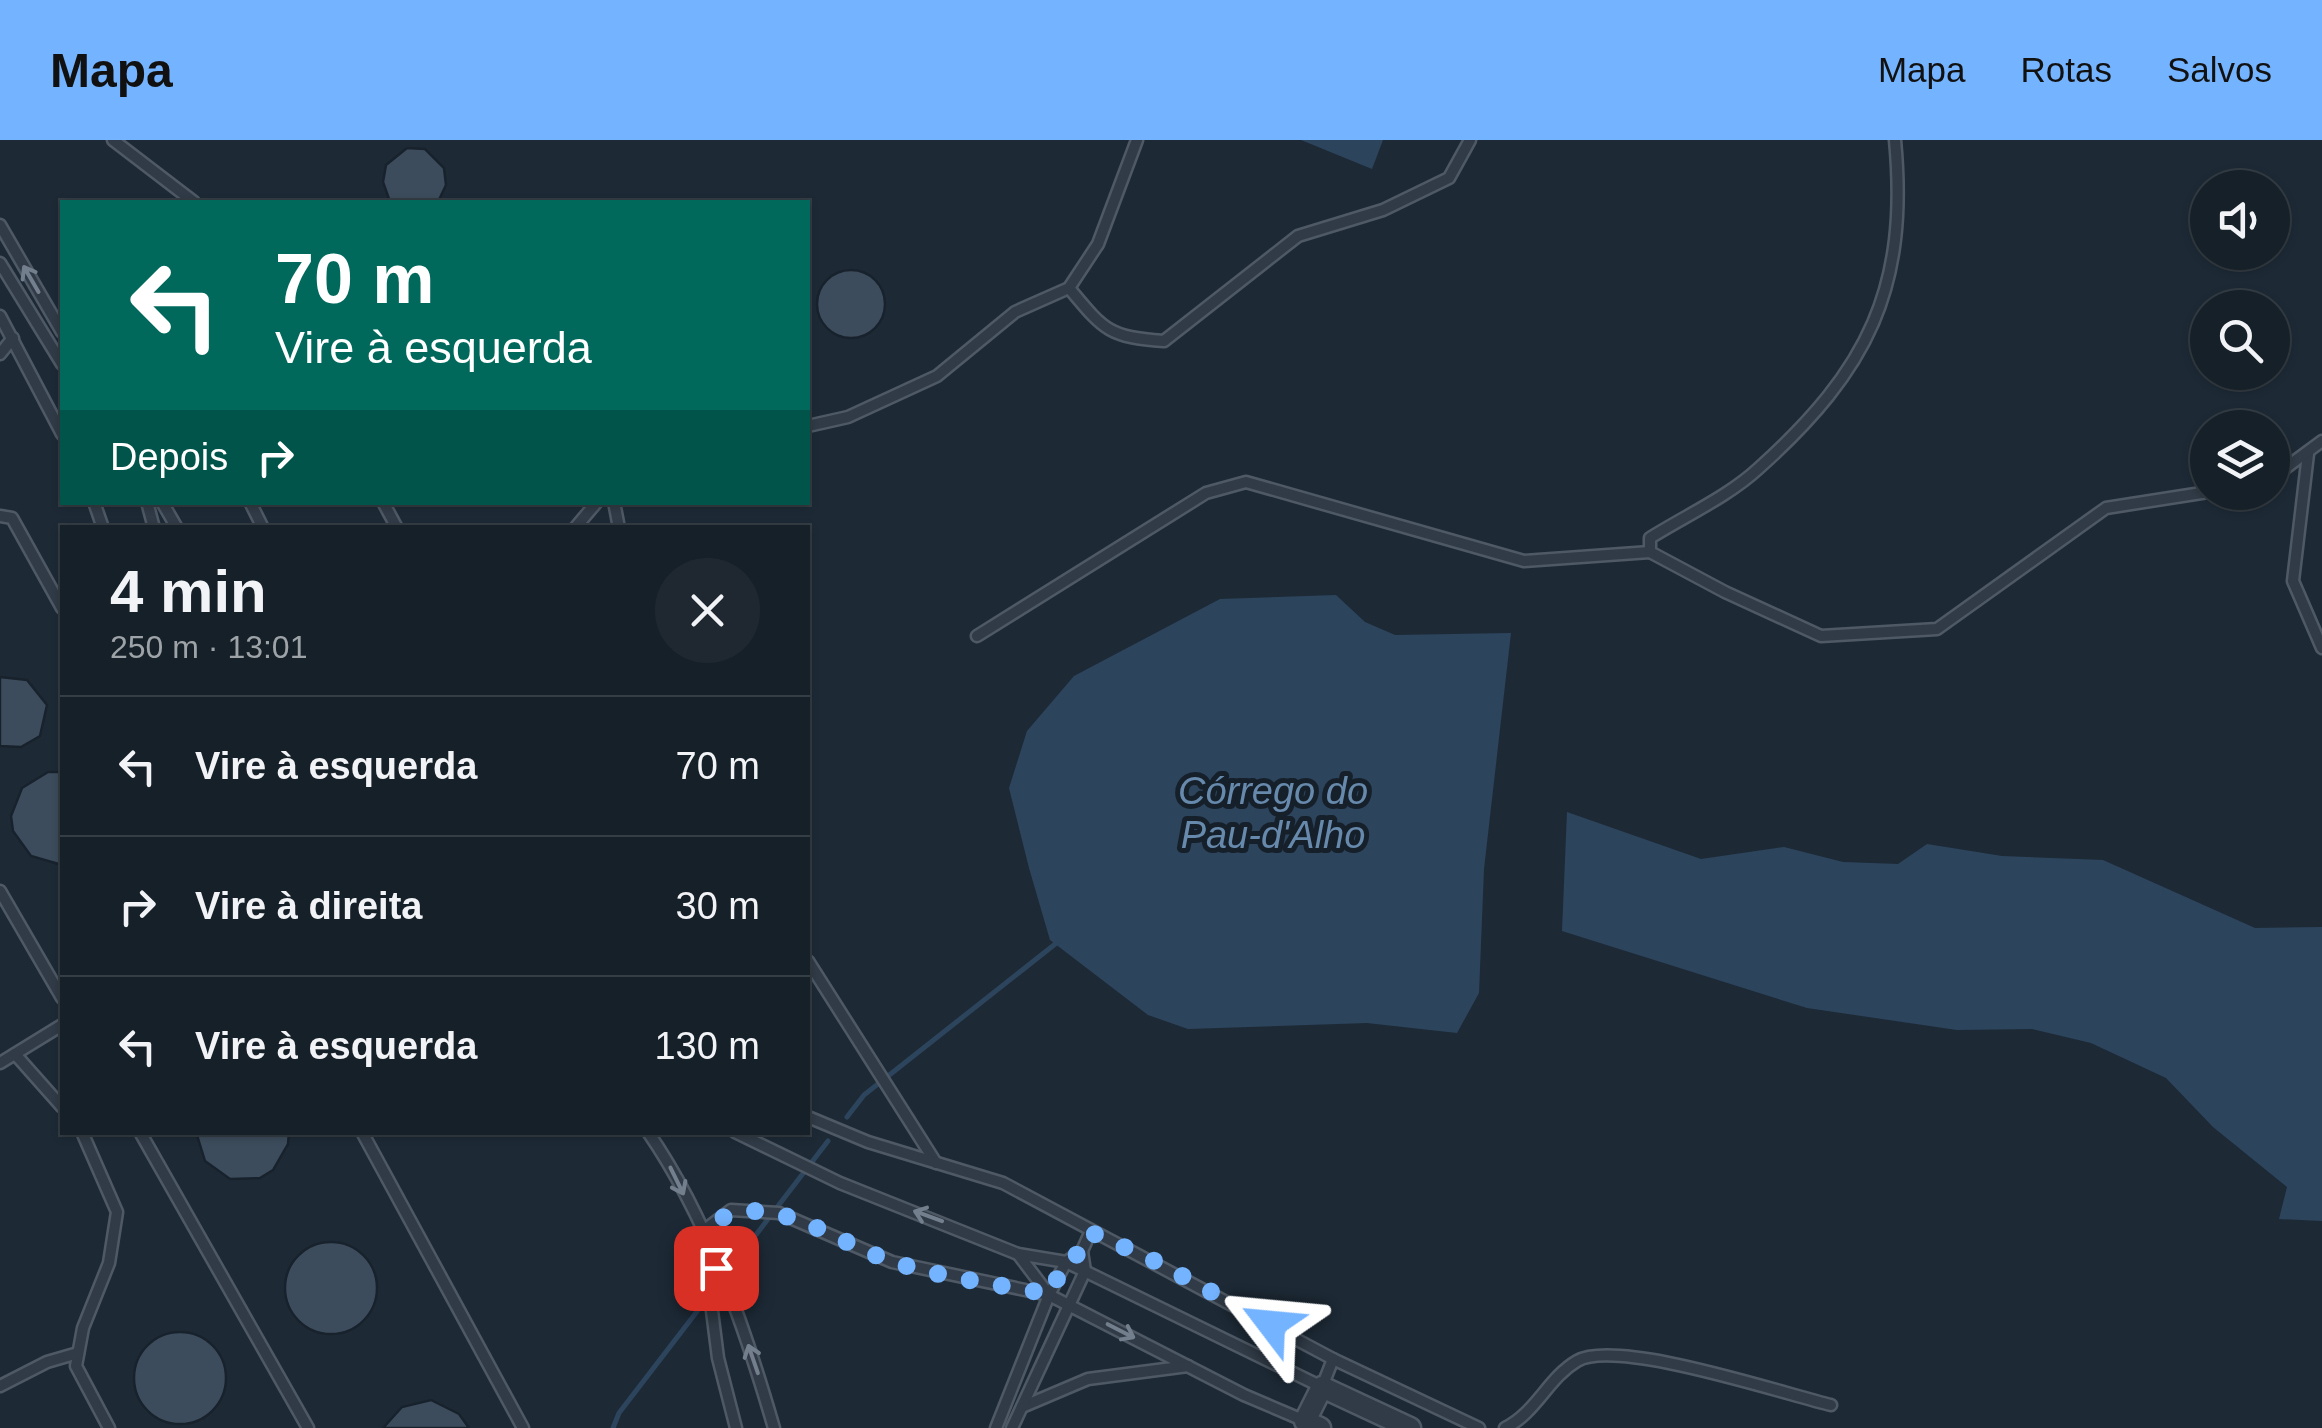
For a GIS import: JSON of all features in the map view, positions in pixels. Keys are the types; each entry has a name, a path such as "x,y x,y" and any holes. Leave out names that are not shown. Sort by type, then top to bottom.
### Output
{"street":[{"path":"1312,1425 1322,1387 1410,1428"}],"lane":[{"path":"113,140 191,200"},
{"path":"810,426 848,417 937,376 1016,312 1068,288 1098,244 1137,140"},
{"path":"1068,288 1103,326 1121,338 1164,341 1298,236 1383,210 1450,178 1470,140"},
{"path":"1650,552 1650,538 1758,470 1844,377 1872,334 1889,283 1899,185 1895,140"},
{"path":"0,225 60,329"},
{"path":"0,263 60,361"},
{"path":"0,316 60,430"},
{"path":"0,354 13,338"},
{"path":"2290,466 2322,441"},
{"path":"2308,454 2293,581 2322,648"},
{"path":"977,636 1206,493 1246,482 1524,561 1650,552 1724,592 1821,636 1937,628 2106,508 2190,495"},
{"path":"578,525 595,505"},
{"path":"0,516 12,518 60,604"},
{"path":"0,891 60,995"},
{"path":"810,964 936,1162"},
{"path":"0,1063 60,1026"},
{"path":"15,1054 60,1105"},
{"path":"810,1118 1002,1183 1333,1359 1480,1428"},
{"path":"83,1135 118,1212 108,1263 83,1328 76,1366 108,1428"},
{"path":"142,1135 308,1428"},
{"path":"364,1135 523,1428"},
{"path":"650,1135 702,1232 753,1355 774,1428"},
{"path":"741,1135 819,1174 1018,1254 1066,1262 1322,1387 1333,1359"},
{"path":"702,1232 731,1210 778,1213 892,1262 1049,1294 1312,1425"},
{"path":"702,1232 718,1358 736,1428"},
{"path":"1012,1428 1085,1271 1082,1251 1090,1232"},
{"path":"996,1428 1049,1294 1066,1262 1082,1251"},
{"path":"1018,1254 1049,1294"},
{"path":"0,1386 47,1362 78,1354"},
{"path":"1505,1428 1528,1413 1565,1371 1594,1354 1633,1355 1831,1406"},
{"path":"1006,1402 1020,1408 1088,1379 1189,1366"}],"water":[{"path":"1301,140 1383,140 1372,169"},
{"name":"Córrego do Pau-d'Alho","path":"1336,595 1365,622 1395,635 1511,633 1484,869 1479,993 1457,1033 1367,1023 1188,1029 1148,1015 1050,940 1009,788 1027,731 1074,676 1220,599"},
{"path":"1567,812 1701,859 1784,847 1843,862 1898,864 1927,844 2002,856 2103,860 2255,928 2322,927 2322,1221 2279,1219 2287,1187 2213,1127 2166,1078 2091,1043 2032,1029 1957,1030 1807,1008 1562,931"}],"building":[{"path":"407,148 425,149 444,168 446,185 439,200 389,199 383,182 386,165"},
{"path":"851,270 875,280 885,304 875,328 851,338 827,328 817,304 827,280"},
{"path":"0,677 27,680 47,705 40,736 21,747 0,746"},
{"path":"48,772 60,772 60,864 31,856 13,831 11,816 22,788"},
{"path":"197,1135 289,1135 288,1144 273,1170 260,1178 230,1179 205,1161"},
{"path":"331,1242 349,1245 364,1255 374,1270 374,1306 364,1321 349,1331 331,1334 313,1331 298,1321 288,1306 285,1288 288,1270 298,1255 313,1245"},
{"path":"180,1332 198,1335 213,1345 223,1360 223,1396 213,1411 198,1421 180,1424 162,1421 147,1411 137,1396 134,1378 137,1360 147,1345 162,1335"},
{"path":"431,1400 459,1414 469,1428 383,1428 402,1407"}],"waterway":[{"path":"847,1117 864,1095 1059,941"},
{"path":"613,1428 619,1413 828,1141"}],"route":[{"path":"716,1268 702,1232 715,1220 731,1210 778,1213 892,1262 1049,1294 1066,1262 1082,1251 1090,1232 1149,1258 1271,1324"}]}
